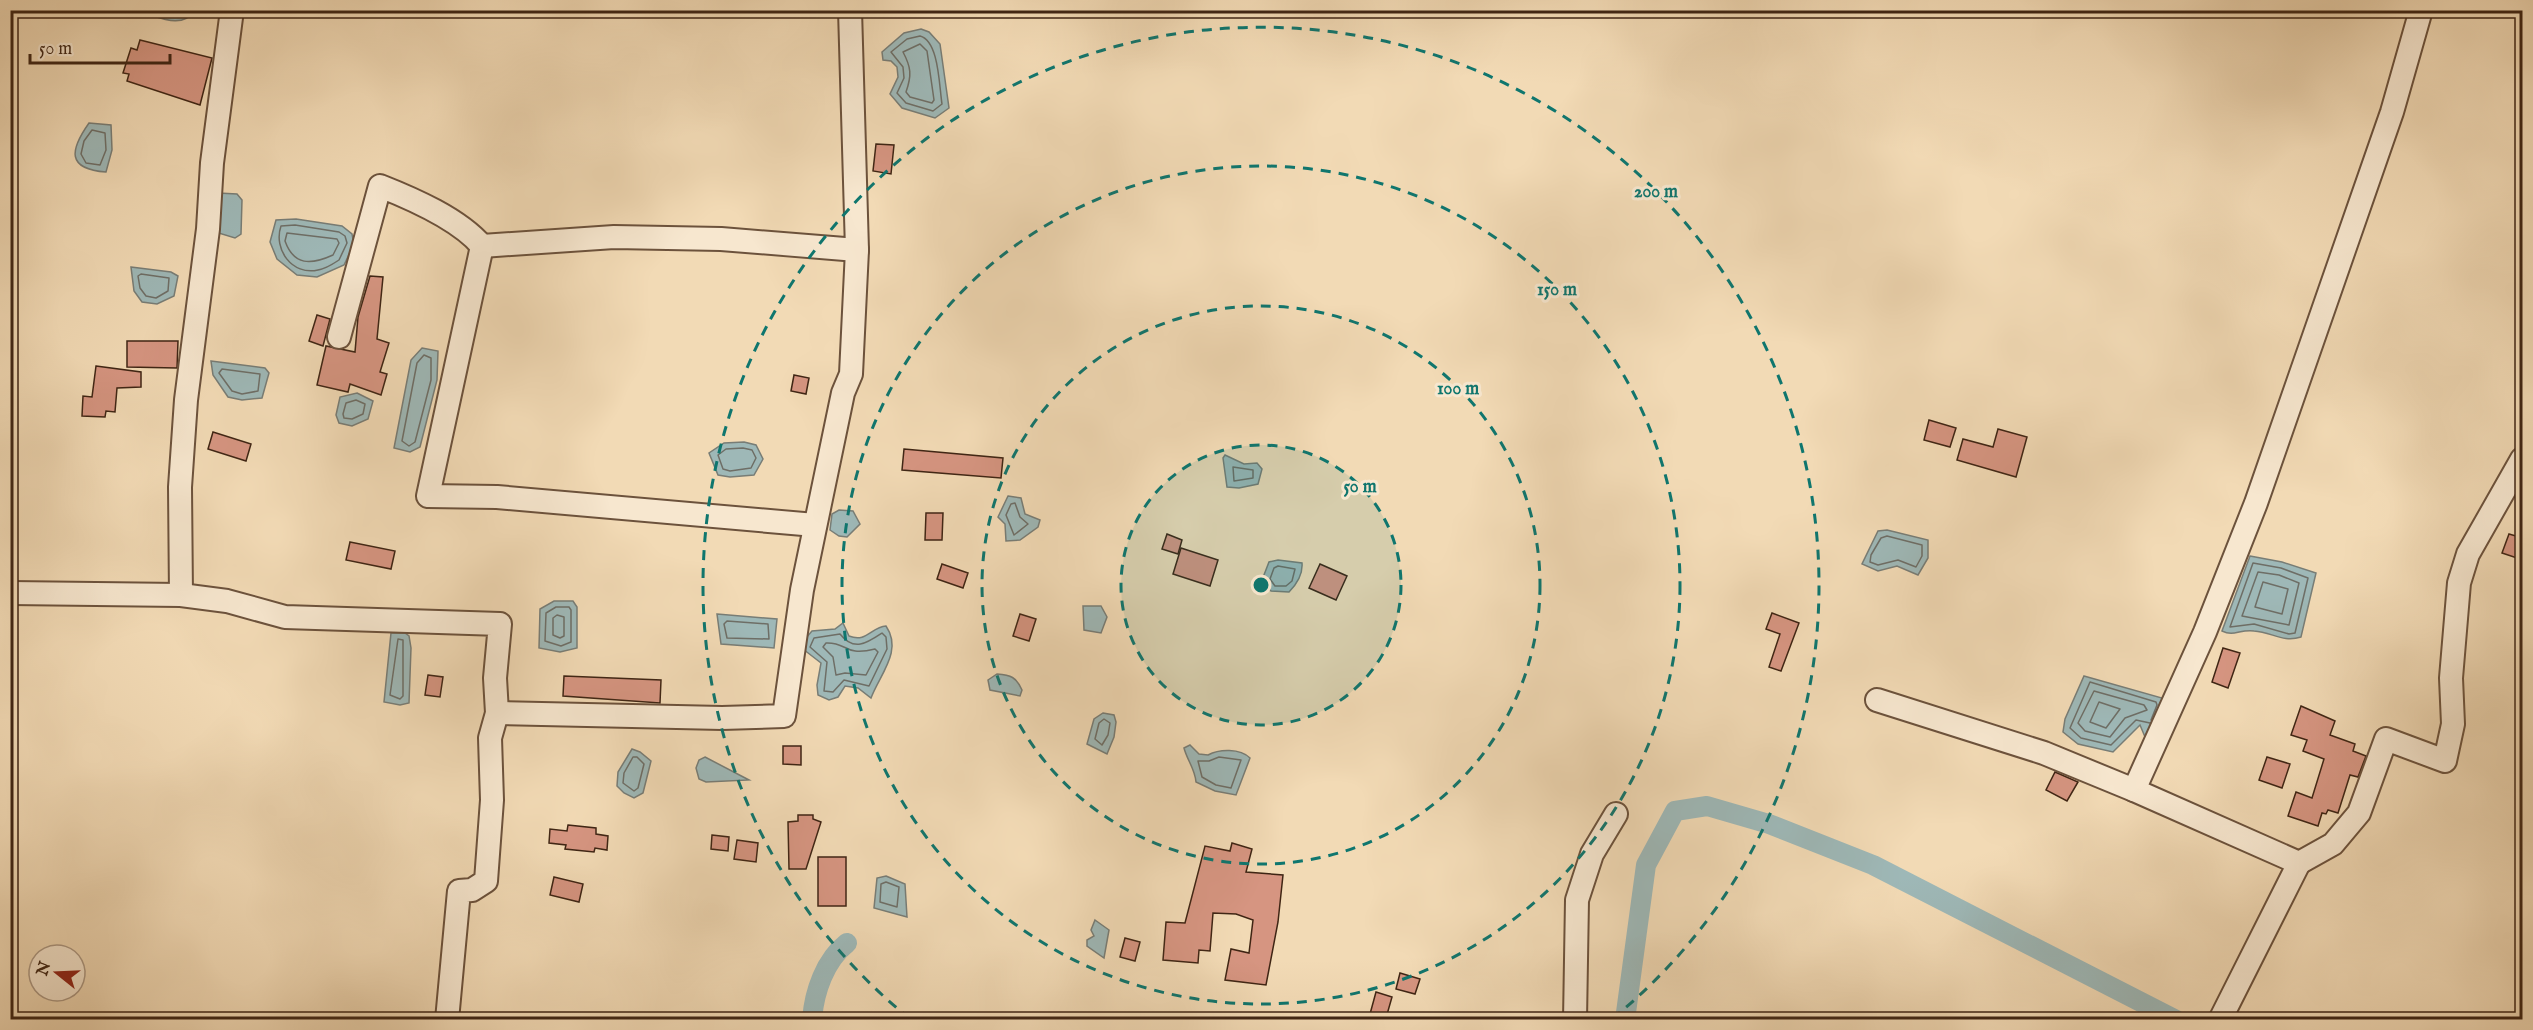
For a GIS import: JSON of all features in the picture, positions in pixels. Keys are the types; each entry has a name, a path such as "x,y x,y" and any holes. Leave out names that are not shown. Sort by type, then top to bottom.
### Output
{"street":[{"path":"181,595 180,487 186,400 208,229 212,163 232,10"},
{"path":"497,713 722,718 784,716 802,590 843,393 850,374 857,250 850,10"},
{"path":"2134,790 2205,632 2256,503 2392,112 2421,10"},
{"path":"339,337 380,186 411,198 474,236 482,246"},
{"path":"482,246 614,237 721,239 857,250"},
{"path":"482,246 428,496 497,498 815,525"},
{"path":"2220,1020 2299,863 2333,844 2359,813 2386,739 2445,761 2453,724 2451,678 2459,583 2468,554 2523,459"},
{"path":"10,593 181,595 227,601 285,617 500,624 495,678 497,713 490,738 492,800 486,881 472,890 459,891 447,1020"},
{"path":"1877,700 2044,753 2299,863"},
{"path":"1575,1020 1577,900 1592,854 1616,814"}],"water":[{"path":"137,11 194,11 189,17 175,21"},
{"path":"921,29 929,32 940,44 949,108 935,118 902,108 890,94 898,77 897,67 891,61 883,60 882,52 904,33"},
{"path":"89,123 111,125 112,150 106,172 84,167 75,156 78,142"},
{"path":"218,193 237,194 242,200 241,234 235,238 212,231"},
{"path":"296,219 342,226 352,234 354,244 344,265 317,277 297,275 277,259 270,242 276,220"},
{"path":"131,267 171,272 178,276 174,296 157,304 142,302 134,291"},
{"path":"422,348 438,351 437,380 420,447 410,452 394,448 411,360"},
{"path":"211,361 265,368 269,373 262,398 242,400 228,397 213,375"},
{"path":"357,393 373,401 368,419 352,426 339,423 336,415 340,397"},
{"path":"744,442 756,445 763,459 754,475 730,477 718,475 709,453 724,443"},
{"path":"1225,455 1244,464 1257,463 1262,469 1258,484 1239,488 1227,487 1223,458"},
{"path":"1008,496 1021,498 1025,514 1040,520 1038,527 1020,540 1006,541 1005,524 998,517"},
{"path":"839,510 853,511 860,524 847,537 839,536 830,530 832,514"},
{"path":"1887,530 1928,540 1928,558 1918,575 1897,566 1878,571 1862,564 1878,531"},
{"path":"2250,556 2282,562 2316,573 2301,637 2289,639 2254,631 2230,633 2222,631"},
{"path":"1278,560 1302,563 1299,579 1289,592 1271,591 1262,580 1269,562"},
{"path":"554,601 573,601 577,607 577,648 560,652 539,648 540,609"},
{"path":"1083,606 1101,606 1107,617 1101,633 1084,630"},
{"path":"717,614 777,619 774,648 721,644"},
{"path":"843,623 849,636 855,638 860,638 886,626 891,635 891,653 871,698 858,688 845,686 838,697 829,700 818,695 817,685 821,663 803,649 805,639 812,631 835,629"},
{"path":"391,633 405,633 409,636 411,648 409,703 400,705 384,702"},
{"path":"997,674 1015,679 1022,690 1020,696 990,690 988,680"},
{"path":"2084,676 2162,698 2164,705 2148,744 2140,725 2113,752 2078,744 2063,732 2065,719"},
{"path":"1103,713 1114,715 1116,722 1114,737 1107,754 1087,744 1094,719"},
{"path":"1190,745 1199,754 1208,755 1229,750 1241,752 1250,758 1236,795 1215,791 1196,782 1184,748"},
{"path":"632,749 651,761 643,793 634,798 617,786 618,772"},
{"path":"705,757 749,780 706,782 699,779 696,768 699,760"},
{"path":"886,876 905,884 907,917 874,908 877,878"},
{"path":"1095,920 1109,930 1104,958 1087,946 1087,940 1094,936 1091,930"}],"building":[{"path":"140,40 212,58 200,105 127,81 129,74 123,73 131,48 137,50"},
{"path":"876,144 894,145 891,174 873,171"},
{"path":"370,276 383,277 377,339 389,343 380,372 387,374 381,395 350,384 348,392 317,385 326,346 355,352 358,317"},
{"path":"317,315 330,319 323,346 309,341"},
{"path":"127,341 178,341 177,368 127,367"},
{"path":"96,366 141,372 141,387 117,388 115,412 106,411 105,417 82,416 83,396 92,397"},
{"path":"794,375 809,378 806,394 791,391"},
{"path":"1929,420 1956,428 1950,447 1924,440"},
{"path":"1998,429 2027,437 2016,477 1957,460 1963,439 1993,447"},
{"path":"213,432 251,444 246,461 208,449"},
{"path":"904,449 1003,458 1001,478 902,470"},
{"path":"926,513 943,513 942,540 925,540"},
{"path":"1167,534 1182,540 1178,554 1162,549"},
{"path":"2509,534 2523,538 2523,560 2502,553"},
{"path":"350,542 395,551 391,569 346,560"},
{"path":"1181,548 1218,560 1210,586 1173,574"},
{"path":"942,564 968,573 963,588 937,579"},
{"path":"1320,564 1347,576 1336,600 1309,588"},
{"path":"1772,613 1799,623 1781,671 1769,667 1780,634 1766,629"},
{"path":"1020,614 1036,619 1029,641 1013,636"},
{"path":"2223,648 2240,653 2228,688 2212,682"},
{"path":"428,675 443,677 440,697 425,695"},
{"path":"564,676 661,680 660,703 563,696"},
{"path":"2301,706 2335,721 2330,735 2355,744 2353,751 2366,756 2358,777 2350,775 2338,813 2328,810 2326,814 2322,813 2318,826 2288,816 2296,792 2312,798 2324,759 2303,751 2307,740 2291,735"},
{"path":"783,746 801,746 801,765 783,764"},
{"path":"2267,757 2290,764 2282,788 2259,780"},
{"path":"2055,772 2078,782 2067,801 2046,790"},
{"path":"798,815 813,815 813,819 821,822 806,869 789,869 788,822 798,821"},
{"path":"568,825 596,828 596,834 608,836 607,850 595,848 594,852 565,849 566,845 549,843 550,829 567,831"},
{"path":"712,835 729,837 728,851 711,849"},
{"path":"737,840 758,843 756,862 734,859"},
{"path":"1232,843 1252,849 1246,872 1283,875 1278,922 1266,985 1225,980 1231,949 1249,953 1253,920 1236,914 1213,913 1210,951 1199,950 1198,963 1163,960 1166,922 1185,923 1205,846 1230,851"},
{"path":"818,857 846,857 846,906 818,906"},
{"path":"554,877 583,884 579,902 550,895"},
{"path":"1125,938 1140,942 1135,961 1120,957"},
{"path":"1400,973 1420,979 1415,994 1396,989"},
{"path":"1376,992 1392,997 1386,1018 1370,1014"}],"waterway":[{"path":"1625,1020 1646,865 1675,811 1707,806 1769,824 1873,865 2176,1020"},
{"path":"812,1020 815,999 822,977 833,958 847,943"}]}
